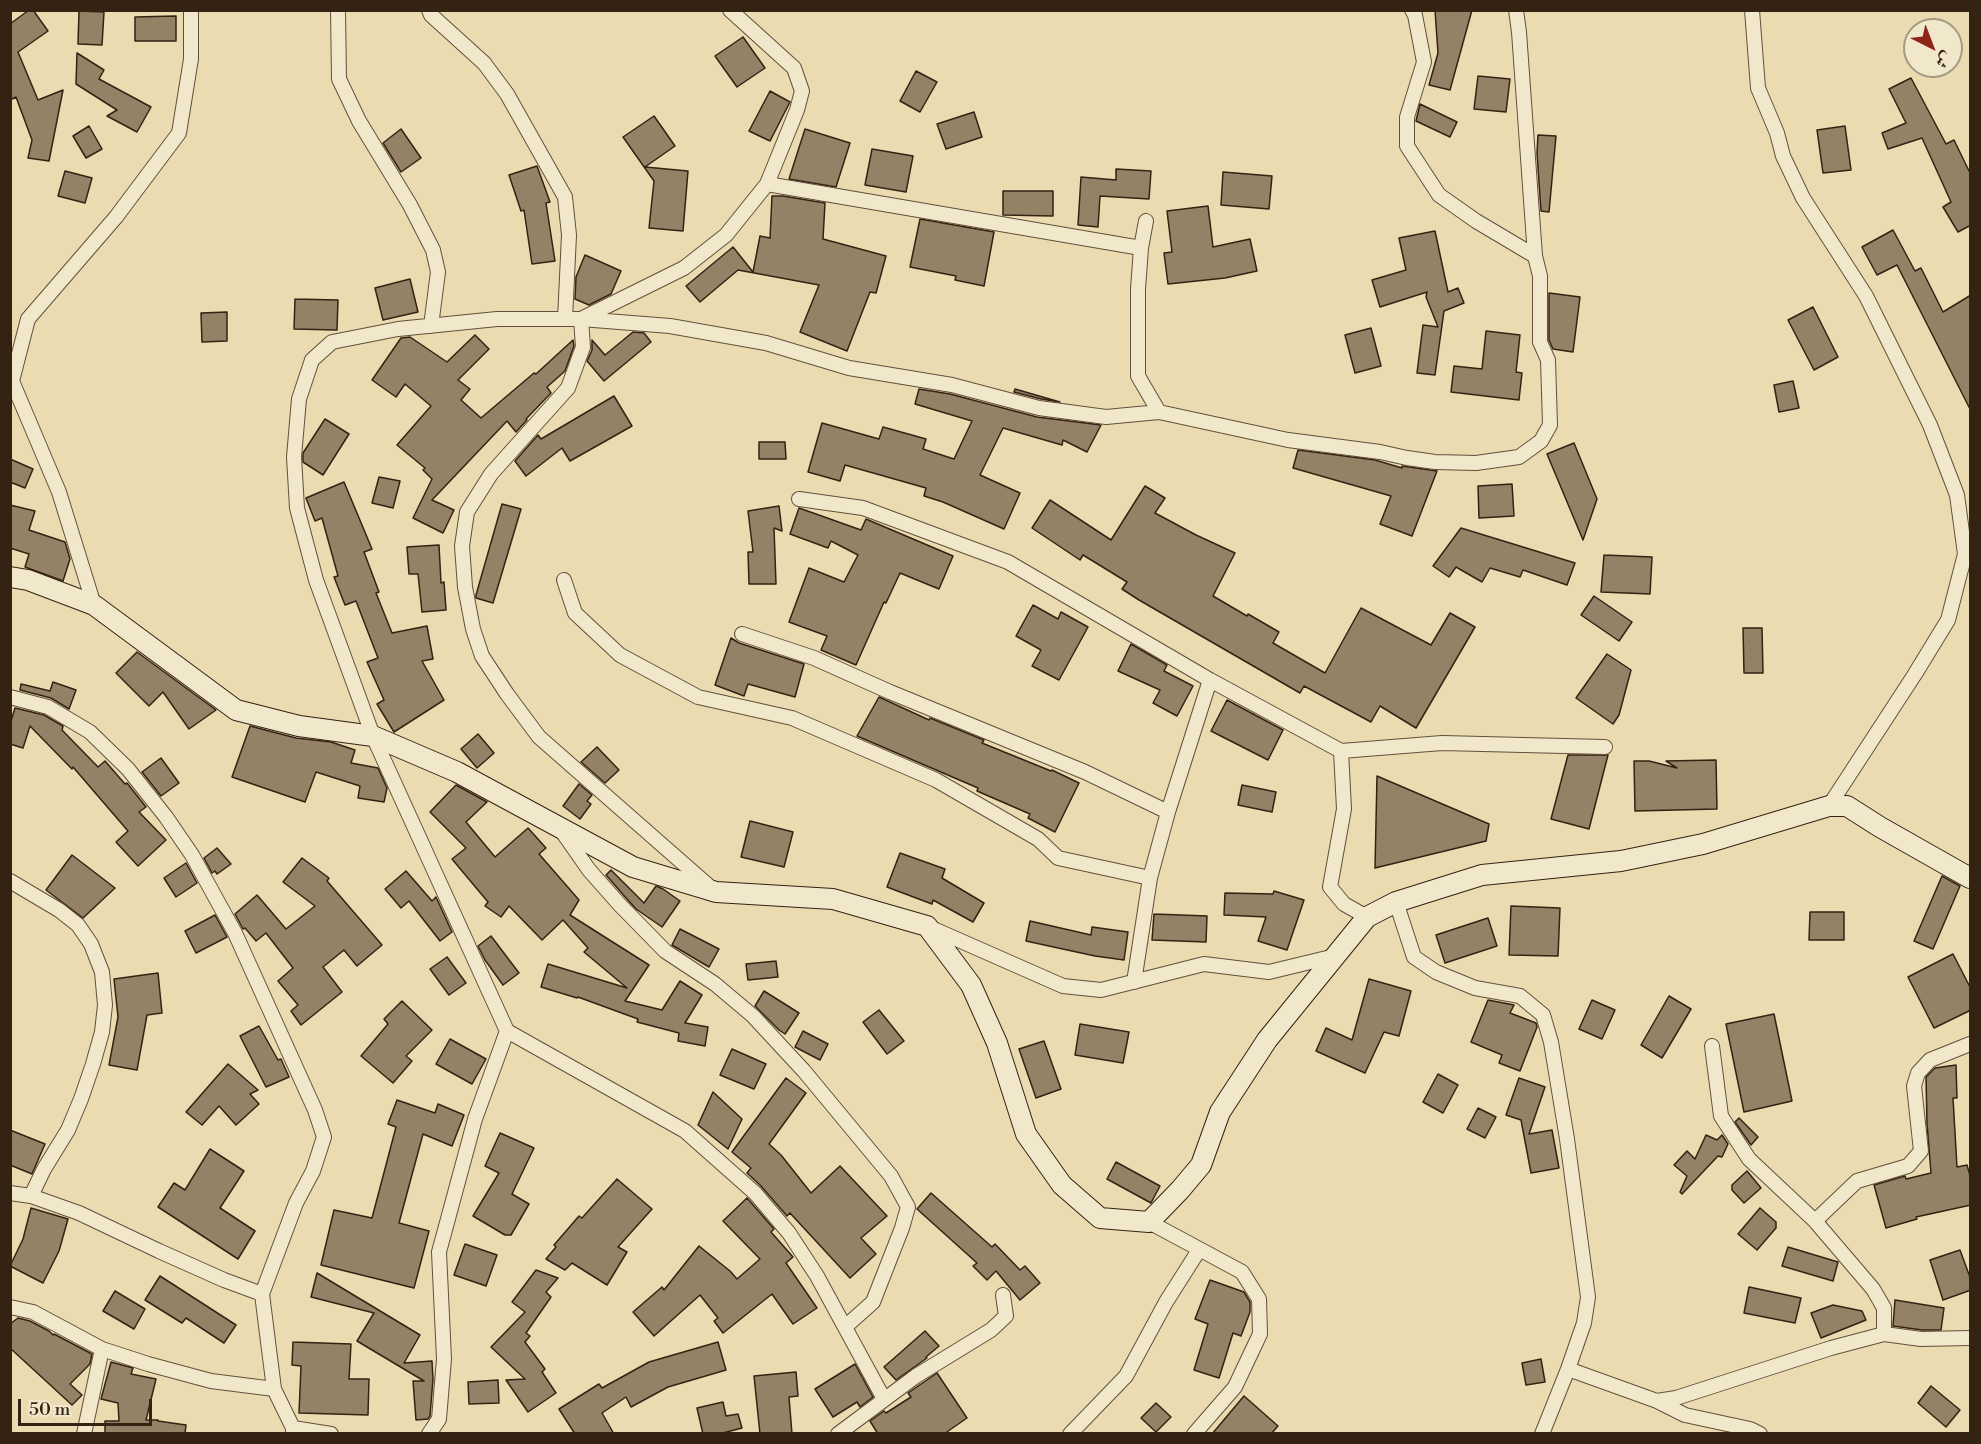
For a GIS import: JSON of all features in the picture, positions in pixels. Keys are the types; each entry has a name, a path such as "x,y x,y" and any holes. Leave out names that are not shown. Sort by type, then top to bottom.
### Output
{"main road":[{"path":"10,577 28,580 93,605 236,710 300,726 373,736 457,772 633,867 716,892 833,898 927,926 971,985 997,1043 1026,1134 1062,1185 1100,1218 1149,1222 1201,1165 1220,1112 1267,1040 1366,917 1396,902 1482,875 1621,861 1703,844 1829,806 1847,806 1971,878"}],"street":[{"path":"93,605 59,492 12,381 28,319 116,217 179,133 191,59 191,10"},
{"path":"338,10 339,79 359,121 410,205 433,250 438,272 431,326"},
{"path":"429,10 431,15 484,63 507,94 565,197 569,235 565,319"},
{"path":"581,319 684,268 726,235 766,184 797,110 802,91 794,68 730,10"},
{"path":"1412,10 1424,62 1407,117 1407,146 1439,195 1476,221 1535,256"},
{"path":"884,1399 817,1276 789,1233 755,1193 685,1131 507,1031 373,736 316,580 297,508 294,457 299,399 312,360 332,342 398,329 497,319 581,319 670,326 766,343 849,368 952,385 1039,408 1106,417 1159,412 1288,440 1435,462 1476,463 1519,457 1541,441 1550,425 1548,360 1540,342 1540,276 1535,256 1516,10"},
{"path":"1752,10 1758,88 1784,156 1803,198 1866,296 1930,424 1957,495 1965,554 1948,620 1829,806"},
{"path":"766,184 1141,248"},
{"path":"1146,221 1141,248 1138,300 1138,376 1159,412"},
{"path":"581,319 583,347 568,388 491,474 467,512 462,546 465,587 473,629 482,656 539,737 716,892"},
{"path":"799,499 863,508 1008,562 1209,680 1341,751 1442,743 1605,747"},
{"path":"564,580 575,613 620,655 698,697 792,718 936,780 1038,839 1058,858 1150,878"},
{"path":"742,634 814,658 890,692 1085,772 1168,812"},
{"path":"1134,982 1150,878 1209,680"},
{"path":"10,697 48,707 90,732 128,769 166,817 192,855 235,933 315,1110 324,1137 313,1171 296,1203 262,1294 274,1389 293,1431 331,1434"},
{"path":"1341,751 1344,809 1330,887 1344,904 1366,917"},
{"path":"560,829 620,906 665,951 715,984 753,1016 804,1071 891,1176 908,1207 902,1227 873,1302 845,1327"},
{"path":"10,881 59,910 78,925 91,944 102,972 105,1005 102,1032 81,1099 68,1130 44,1169 31,1196"},
{"path":"1396,902 1414,957 1436,972 1475,988 1520,996 1543,1015 1551,1042 1567,1139 1588,1297 1584,1323 1542,1434"},
{"path":"927,926 1063,986 1101,990 1204,964 1269,972 1335,956"},
{"path":"429,1434 439,1419 444,1359 439,1252 475,1119 507,1031"},
{"path":"1815,1221 1857,1181 1908,1166 1921,1151 1914,1086 1918,1073 1930,1060 1971,1044"},
{"path":"1712,1046 1721,1116 1749,1159 1815,1221 1873,1289 1884,1308 1884,1334"},
{"path":"10,1193 31,1196 79,1213 191,1265 262,1294"},
{"path":"1149,1222 1242,1272 1259,1299 1260,1334 1235,1387 1194,1434"},
{"path":"1070,1434 1125,1376 1166,1302 1199,1250"},
{"path":"838,1434 916,1376 991,1330 1006,1316 1003,1295"},
{"path":"10,1307 33,1312 102,1349 211,1381 274,1389"},
{"path":"1657,1401 1676,1398 1831,1348 1884,1334 1921,1339 1971,1338"},
{"path":"84,1434 102,1349"},
{"path":"1568,1370 1657,1401 1685,1415 1750,1429 1760,1434"}],"building":[{"path":"29,10 33,10 48,31 18,52 38,100 63,90 49,161 28,158 32,140 16,97 10,100 10,24"},
{"path":"1435,10 1472,10 1450,90 1429,85 1438,53"},
{"path":"79,11 104,12 102,45 78,44"},
{"path":"176,16 176,41 135,41 135,17"},
{"path":"743,37 765,68 737,87 715,56"},
{"path":"77,53 104,70 99,79 151,107 137,132 107,116 117,110 76,84"},
{"path":"916,71 937,82 920,112 900,101"},
{"path":"1478,76 1510,79 1506,112 1474,109"},
{"path":"1911,78 1946,144 1954,140 1971,175 1971,225 1958,232 1943,207 1951,202 1922,138 1888,149 1882,133 1906,123 1889,89"},
{"path":"770,91 790,102 770,141 749,131"},
{"path":"1420,104 1457,122 1450,137 1416,121"},
{"path":"974,112 982,137 946,149 937,124"},
{"path":"654,116 675,146 645,167 688,171 683,231 649,228 654,181 623,137"},
{"path":"89,126 102,149 86,158 73,136"},
{"path":"1845,126 1851,170 1823,173 1817,130"},
{"path":"401,129 421,158 401,172 383,143"},
{"path":"805,129 850,143 836,187 789,179"},
{"path":"1538,135 1556,136 1549,212 1541,211"},
{"path":"872,149 913,156 906,192 865,185"},
{"path":"537,166 550,202 546,203 555,261 532,264 524,210 521,211 509,175"},
{"path":"1116,169 1151,171 1149,199 1100,196 1098,227 1078,225 1081,177 1116,180"},
{"path":"65,171 92,178 85,203 58,196"},
{"path":"1223,172 1272,176 1269,209 1221,205"},
{"path":"1003,191 1053,191 1053,216 1003,215"},
{"path":"772,196 825,203 823,239 886,256 876,293 870,292 847,351 800,332 819,285 738,270 700,302 686,286 733,247 753,272 760,236 770,238"},
{"path":"1208,206 1213,247 1250,239 1257,271 1225,278 1168,284 1164,253 1172,252 1167,211"},
{"path":"920,219 994,232 984,286 955,280 956,276 910,267"},
{"path":"1893,230 1915,271 1921,268 1943,312 1971,295 1971,411 1897,265 1877,275 1862,247"},
{"path":"1435,231 1448,292 1458,288 1464,303 1444,311 1435,375 1417,373 1423,325 1438,327 1426,297 1427,292 1380,307 1372,280 1406,270 1399,238"},
{"path":"585,255 621,271 611,294 589,305 575,299 576,277"},
{"path":"410,279 418,312 383,320 375,288"},
{"path":"1549,293 1580,297 1573,352 1553,349 1549,340"},
{"path":"295,299 338,300 337,330 294,329"},
{"path":"1813,307 1838,357 1814,370 1788,320"},
{"path":"227,312 227,341 202,342 201,313"},
{"path":"1371,328 1381,366 1355,373 1345,335"},
{"path":"1486,331 1520,335 1516,372 1522,373 1519,400 1451,392 1454,366 1482,369"},
{"path":"633,332 644,333 651,342 604,381 587,361 592,350 592,340 605,355"},
{"path":"475,335 489,349 458,380 470,389 461,400 481,418 534,373 536,374 573,340 574,346 565,371 547,387 551,393 516,432 507,421 432,500 454,510 443,533 413,518 432,479 423,470 425,468 397,445 431,406 405,384 396,397 372,380 401,338 410,337 447,362"},
{"path":"1793,381 1799,408 1779,412 1774,385"},
{"path":"919,389 950,394 1037,417 1101,425 1087,452 1063,440 1062,445 1003,428 980,475 1020,493 1004,529 924,496 926,488 845,465 840,481 808,472 822,423 879,439 883,427 926,439 923,449 954,459 972,421 915,404"},
{"path":"1015,389 1060,402 1014,392"},
{"path":"614,396 632,426 570,461 562,448 526,476 515,461 538,435 541,439"},
{"path":"325,419 349,434 323,475 303,462 303,453"},
{"path":"759,442 785,442 786,459 759,459"},
{"path":"1574,443 1597,499 1583,540 1547,454"},
{"path":"1298,450 1375,460 1402,468 1402,466 1437,471 1412,536 1380,524 1391,496 1293,468"},
{"path":"10,459 33,469 25,488 10,482"},
{"path":"379,477 400,481 393,508 372,503"},
{"path":"344,482 372,549 364,552 379,592 376,593 392,633 427,626 433,659 422,661 444,700 394,732 377,704 384,700 367,662 378,658 356,601 345,605 334,577 338,576 322,518 315,521 306,498"},
{"path":"1512,484 1514,516 1479,518 1478,486"},
{"path":"1145,486 1165,498 1155,513 1235,553 1213,596 1279,632 1273,643 1325,673 1361,608 1431,645 1450,613 1475,627 1416,728 1380,706 1371,722 1304,686 1300,693 1139,600 1122,589 1127,582 1083,555 1080,560 1032,528 1050,500 1111,540"},
{"path":"502,504 521,509 493,603 476,598 476,595"},
{"path":"10,505 35,511 29,530 65,542 70,559 63,581 25,567 29,554 10,548"},
{"path":"779,506 782,531 774,528 776,584 749,584 748,552 753,552 748,511"},
{"path":"799,508 861,530 866,519 953,556 939,589 900,573 886,603 884,602 856,665 821,650 827,636 789,622 809,568 844,582 858,555 831,541 828,548 790,534"},
{"path":"1461,528 1575,563 1567,585 1523,570 1520,577 1490,568 1482,582 1456,567 1449,577 1433,566"},
{"path":"439,545 441,583 444,582 446,610 422,612 418,574 409,574 407,547"},
{"path":"1604,555 1652,557 1650,594 1601,592"},
{"path":"1594,596 1632,622 1619,641 1581,615"},
{"path":"1033,605 1058,619 1061,612 1088,627 1059,680 1032,666 1041,650 1016,636"},
{"path":"1743,628 1762,628 1763,673 1744,673"},
{"path":"731,638 739,643 804,664 795,697 748,684 744,696 715,685"},
{"path":"1131,644 1167,665 1164,671 1193,686 1177,716 1153,703 1160,690 1118,671"},
{"path":"137,652 216,710 189,729 163,692 149,706 116,673"},
{"path":"1607,654 1631,670 1619,715 1613,724 1576,698"},
{"path":"53,682 76,690 69,709 51,698 20,690 21,684 50,691"},
{"path":"879,697 929,720 930,718 984,740 982,743 1079,783 1055,832 1028,818 1030,814 977,791 978,788 857,736"},
{"path":"1227,700 1283,730 1268,760 1211,731"},
{"path":"15,708 44,715 63,726 62,730 98,767 105,761 146,807 139,812 166,840 138,866 116,842 128,831 73,767 72,769 30,726 23,748 10,744 10,724"},
{"path":"250,726 296,738 331,742 355,750 351,763 378,768 387,788 384,802 358,798 360,786 316,772 305,802 232,777"},
{"path":"478,734 494,753 477,768 461,749"},
{"path":"597,747 619,770 605,783 581,762"},
{"path":"1568,755 1608,755 1589,829 1551,819"},
{"path":"161,758 179,783 161,796 142,772"},
{"path":"1716,760 1717,809 1635,811 1634,761 1649,761 1677,768 1666,761"},
{"path":"1377,776 1489,824 1486,841 1375,868"},
{"path":"579,784 592,795 587,801 591,804 580,819 563,806"},
{"path":"456,785 487,802 466,822 495,857 528,828 546,848 539,854 579,900 570,915 649,965 625,1001 662,1010 680,981 702,995 685,1023 708,1027 705,1046 678,1041 679,1033 637,1022 638,1019 578,997 541,987 548,964 627,988 584,952 588,948 563,920 542,940 509,906 501,917 485,906 488,902 452,859 466,848 430,812"},
{"path":"1242,785 1276,792 1272,812 1238,805"},
{"path":"750,821 793,832 784,867 741,857"},
{"path":"217,848 231,864 217,874 215,871 212,873 204,858"},
{"path":"900,853 945,869 942,878 984,903 973,922 933,900 932,904 887,887"},
{"path":"72,855 115,888 83,918 46,890"},
{"path":"302,858 329,878 327,881 382,945 357,966 344,950 323,967 342,992 301,1025 291,1011 298,1005 278,981 293,968 266,933 256,941 245,928 243,929 235,914 257,895 286,929 315,906 283,882"},
{"path":"186,863 197,883 176,897 164,878"},
{"path":"611,870 644,903 656,886 680,901 662,927 636,909 627,899 606,875"},
{"path":"406,871 432,901 436,897 452,932 440,941 409,901 401,908 385,889"},
{"path":"1942,876 1960,886 1933,949 1914,941"},
{"path":"1274,891 1304,900 1287,950 1258,941 1266,917 1224,915 1225,893 1273,894"},
{"path":"1511,906 1560,908 1558,956 1509,955"},
{"path":"1810,912 1844,912 1844,940 1809,940"},
{"path":"1154,914 1207,916 1206,942 1152,940"},
{"path":"215,915 227,937 196,953 185,931"},
{"path":"1488,918 1497,946 1445,963 1436,935"},
{"path":"1030,921 1091,935 1092,927 1128,932 1124,960 1026,941"},
{"path":"680,929 719,949 709,967 672,945"},
{"path":"491,936 519,973 503,985 478,946"},
{"path":"1953,954 1971,989 1971,1010 1934,1028 1908,977"},
{"path":"447,957 466,983 449,995 430,969"},
{"path":"776,961 778,977 748,980 746,964"},
{"path":"158,973 162,1013 147,1015 137,1070 109,1065 118,1017 114,979"},
{"path":"1369,979 1411,991 1399,1036 1384,1032 1365,1073 1316,1051 1326,1028 1352,1040"},
{"path":"764,991 799,1013 785,1034 755,1006"},
{"path":"1669,996 1691,1009 1662,1058 1641,1045"},
{"path":"1488,1000 1514,1005 1510,1013 1536,1023 1537,1027 1520,1071 1499,1063 1502,1055 1471,1042"},
{"path":"1592,1000 1615,1010 1602,1039 1579,1029"},
{"path":"402,1001 432,1030 406,1056 412,1061 393,1083 361,1056 388,1024 384,1019"},
{"path":"879,1010 904,1041 887,1054 863,1022"},
{"path":"1774,1014 1792,1101 1744,1112 1726,1024"},
{"path":"1080,1024 1129,1032 1123,1063 1075,1055"},
{"path":"259,1026 278,1060 281,1059 289,1077 266,1087 240,1036"},
{"path":"803,1031 828,1044 820,1060 795,1047"},
{"path":"450,1039 486,1059 472,1084 436,1064"},
{"path":"1044,1041 1061,1089 1036,1098 1019,1049"},
{"path":"732,1049 766,1064 754,1089 720,1075"},
{"path":"228,1064 258,1090 250,1094 259,1104 236,1125 219,1106 202,1125 186,1112"},
{"path":"1956,1065 1957,1098 1953,1098 1957,1167 1967,1165 1971,1179 1971,1205 1916,1217 1917,1219 1886,1228 1874,1185 1905,1176 1906,1179 1931,1173 1926,1077 1935,1068"},
{"path":"1438,1074 1458,1085 1443,1113 1423,1102"},
{"path":"786,1078 806,1093 769,1144 781,1155 811,1193 840,1166 887,1216 861,1238 876,1254 850,1278 790,1213 787,1216 747,1173 751,1168 732,1152"},
{"path":"1519,1078 1545,1087 1529,1134 1552,1130 1559,1168 1531,1173 1521,1120 1506,1115"},
{"path":"713,1092 742,1119 728,1149 698,1125"},
{"path":"397,1100 435,1113 438,1104 464,1115 452,1146 423,1134 399,1223 429,1231 414,1288 321,1265 334,1210 372,1218 396,1127 388,1124"},
{"path":"1478,1108 1496,1117 1485,1138 1467,1129"},
{"path":"1739,1118 1758,1137 1751,1145 1735,1122"},
{"path":"10,1130 45,1144 32,1174 10,1165"},
{"path":"500,1133 534,1148 512,1194 529,1204 511,1235 505,1235 473,1216 499,1173 485,1166"},
{"path":"1706,1135 1717,1140 1722,1135 1728,1144 1722,1157 1718,1156 1682,1194 1680,1192 1687,1176 1674,1165 1687,1151 1695,1159"},
{"path":"210,1149 244,1171 220,1208 255,1231 238,1259 158,1207 174,1183 185,1190"},
{"path":"1116,1162 1160,1186 1151,1203 1107,1179"},
{"path":"1747,1171 1761,1188 1744,1203 1732,1190 1732,1185"},
{"path":"617,1179 652,1209 618,1247 627,1252 607,1285 572,1263 565,1270 546,1259 556,1247 554,1245 579,1216 582,1218"},
{"path":"931,1193 992,1247 995,1244 1020,1270 1025,1266 1040,1283 1020,1300 996,1271 987,1280 973,1266 977,1263 917,1209"},
{"path":"747,1198 774,1229 771,1232 793,1257 786,1263 817,1308 793,1324 772,1294 723,1333 714,1321 718,1318 700,1295 654,1336 633,1312 662,1287 664,1290 699,1246 737,1279 760,1259 723,1221"},
{"path":"31,1208 68,1219 59,1251 43,1283 10,1266 23,1239"},
{"path":"1760,1208 1776,1222 1776,1228 1757,1250 1738,1234"},
{"path":"465,1244 497,1255 486,1286 454,1275"},
{"path":"1788,1247 1838,1262 1833,1281 1782,1266"},
{"path":"1960,1250 1971,1280 1971,1290 1943,1300 1930,1260"},
{"path":"536,1270 558,1278 546,1292 551,1297 526,1333 530,1336 525,1342 545,1369 542,1372 556,1393 528,1412 506,1380 525,1379 491,1347 525,1312 512,1302"},
{"path":"317,1273 420,1335 404,1363 432,1361 433,1379 428,1419 416,1420 413,1381 424,1381 357,1341 374,1313 311,1297"},
{"path":"160,1276 236,1325 224,1343 186,1318 182,1323 145,1300"},
{"path":"1210,1280 1244,1292 1250,1302 1250,1312 1241,1336 1233,1333 1219,1378 1194,1370 1208,1324 1195,1319"},
{"path":"1749,1287 1801,1298 1795,1323 1744,1313"},
{"path":"115,1291 145,1309 134,1329 103,1311"},
{"path":"1895,1300 1944,1308 1941,1330 1893,1326"},
{"path":"1833,1305 1862,1311 1866,1320 1821,1338 1811,1313"},
{"path":"18,1318 30,1321 92,1354 90,1364 70,1384 82,1395 72,1405 10,1348 10,1324"},
{"path":"925,1331 939,1346 927,1358 896,1380 884,1367"},
{"path":"293,1342 351,1344 349,1379 369,1379 368,1415 299,1413 301,1366 292,1365"},
{"path":"718,1342 726,1370 668,1387 631,1407 626,1397 602,1413 614,1434 575,1434 559,1409 599,1384 602,1388 649,1362"},
{"path":"1541,1359 1545,1382 1526,1385 1522,1363"},
{"path":"111,1362 133,1368 131,1374 156,1379 146,1420 186,1425 185,1434 105,1434 105,1421 119,1421 118,1403 101,1399"},
{"path":"855,1364 873,1397 860,1407 857,1402 833,1417 815,1389"},
{"path":"796,1372 798,1396 789,1397 792,1434 760,1434 754,1376"},
{"path":"937,1373 967,1418 944,1434 878,1434 870,1421 911,1397 908,1393"},
{"path":"498,1380 499,1403 469,1404 468,1382"},
{"path":"1931,1386 1960,1410 1946,1427 1918,1403"},
{"path":"1244,1396 1278,1426 1271,1434 1212,1434"},
{"path":"723,1402 726,1416 738,1414 742,1428 719,1434 703,1434 697,1408"},
{"path":"1156,1403 1171,1417 1156,1432 1141,1418"}]}
